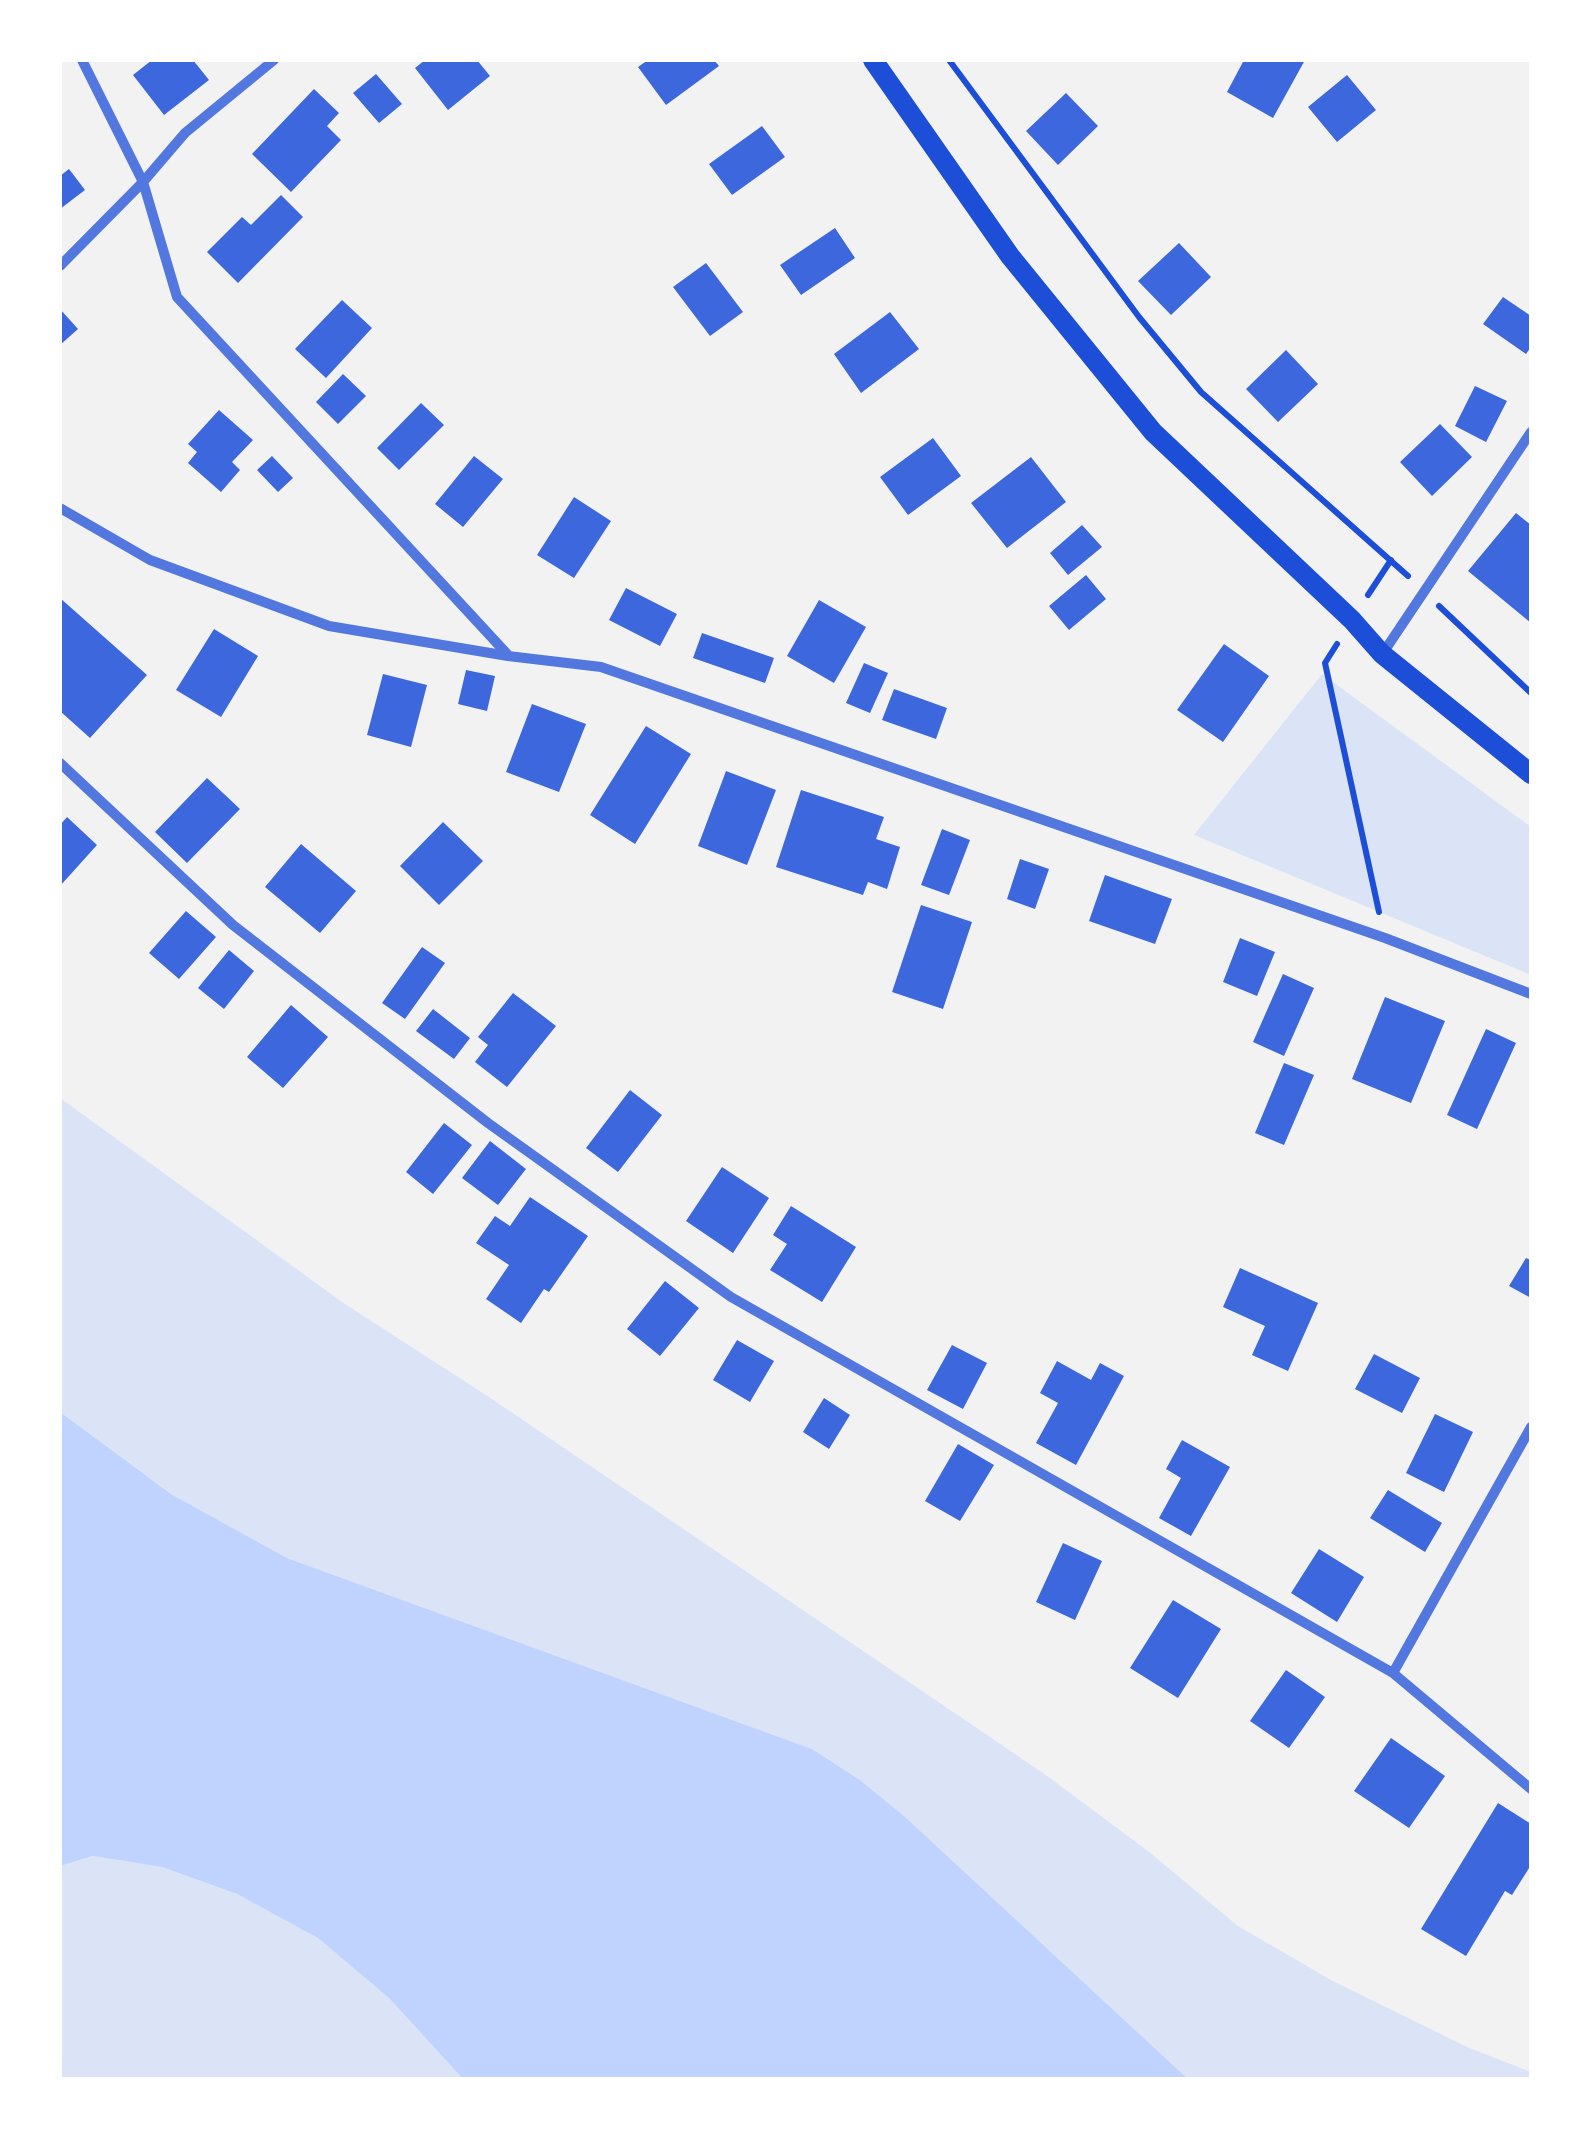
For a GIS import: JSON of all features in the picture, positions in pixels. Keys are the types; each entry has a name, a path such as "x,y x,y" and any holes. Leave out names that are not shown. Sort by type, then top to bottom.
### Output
{"main road":[{"path":"873,60 1010,256 1153,432 1352,620 1382,654 1531,774"}],"street":[{"path":"82,60 143,182 177,297 508,656"},
{"path":"60,266 185,133 274,60"},
{"path":"1382,654 1531,432"},
{"path":"60,508 150,560 329,626 601,667 1385,938 1531,994"},
{"path":"60,763 233,925 488,1122 731,1297 1393,1673 1531,1789"},
{"path":"1393,1673 1531,1427"}],"path":[{"path":"949,60 1140,317 1202,392 1531,693"},
{"path":"1325,662 1385,938"}],"shaded area":[{"path":"1322,674 1531,827 1531,975 1194,835"},
{"path":"60,1098 345,1304 489,1397 1043,1773 1148,1851 1238,1926 1331,1980 1467,2047 1531,2072 1531,2079 1188,2079 903,1815 860,1780 812,1749 287,1558 171,1494 60,1412"},
{"path":"93,1856 162,1867 237,1894 317,1937 389,1998 463,2079 60,2079 60,1866"}],"water":[{"path":"60,1412 171,1494 287,1558 812,1749 860,1780 903,1815 1188,2079 463,2079 389,1998 318,1938 237,1894 162,1867 93,1856 60,1866"}],"building":[{"path":"152,60 193,60 209,80 164,115 133,75"},
{"path":"425,60 477,60 490,76 448,110 415,68"},
{"path":"648,60 714,60 719,66 666,105 638,67"},
{"path":"1244,60 1305,60 1273,118 1227,92"},
{"path":"376,74 402,104 379,123 353,93"},
{"path":"1347,75 1376,110 1337,142 1308,107"},
{"path":"314,89 339,113 327,126 341,140 291,192 252,154"},
{"path":"1066,93 1098,126 1058,165 1026,131"},
{"path":"762,126 785,157 732,195 709,164"},
{"path":"69,169 85,190 60,209 60,176"},
{"path":"281,195 303,217 238,283 207,252 242,217 251,225"},
{"path":"835,228 855,258 801,295 780,265"},
{"path":"1179,243 1211,277 1171,315 1138,281"},
{"path":"706,263 743,312 710,336 673,287"},
{"path":"1503,297 1531,316 1531,347 1526,354 1483,324"},
{"path":"342,300 372,328 326,378 295,349"},
{"path":"60,309 78,329 60,345"},
{"path":"890,312 919,349 861,393 834,354"},
{"path":"1286,350 1318,384 1278,422 1246,389"},
{"path":"343,374 366,396 338,424 316,402"},
{"path":"1475,386 1507,401 1486,442 1455,426"},
{"path":"421,403 444,425 399,470 377,448"},
{"path":"219,410 253,440 232,462 240,470 221,492 188,463 197,452 188,444"},
{"path":"1440,424 1472,457 1432,496 1400,462"},
{"path":"933,438 961,476 908,515 880,477"},
{"path":"272,456 293,478 278,492 257,470"},
{"path":"474,456 503,479 463,527 435,504"},
{"path":"1031,457 1066,502 1007,548 971,503"},
{"path":"574,497 611,521 574,578 537,555"},
{"path":"1516,513 1531,525 1531,623 1468,571"},
{"path":"1082,525 1102,547 1068,575 1050,553"},
{"path":"1086,575 1106,599 1069,630 1049,606"},
{"path":"626,588 677,614 660,646 609,620"},
{"path":"60,598 147,675 90,738 60,711"},
{"path":"819,600 866,627 834,683 787,656"},
{"path":"214,629 258,656 221,717 176,690"},
{"path":"702,633 774,658 765,683 693,658"},
{"path":"1224,644 1269,676 1223,742 1177,710"},
{"path":"864,663 888,673 870,713 846,703"},
{"path":"466,670 495,676 487,711 458,704"},
{"path":"383,674 427,685 411,747 367,735"},
{"path":"894,689 947,708 936,739 882,720"},
{"path":"532,704 586,724 559,792 506,772"},
{"path":"646,726 691,754 635,844 590,815"},
{"path":"726,771 776,790 747,865 698,846"},
{"path":"207,778 240,809 187,863 155,832"},
{"path":"801,790 884,817 876,839 900,847 887,889 868,882 863,895 776,867"},
{"path":"67,817 97,845 60,886 60,825"},
{"path":"443,822 483,861 439,905 400,866"},
{"path":"942,829 970,840 949,895 921,885"},
{"path":"301,844 356,891 320,933 265,887"},
{"path":"1020,859 1049,869 1035,909 1007,899"},
{"path":"1105,875 1172,899 1155,944 1089,921"},
{"path":"921,905 972,922 943,1009 892,992"},
{"path":"186,911 216,937 179,979 149,953"},
{"path":"1240,938 1275,952 1257,996 1223,982"},
{"path":"422,947 445,963 405,1019 382,1003"},
{"path":"229,950 254,971 224,1009 198,988"},
{"path":"1283,974 1314,988 1284,1056 1253,1042"},
{"path":"513,993 556,1026 507,1087 475,1062 488,1045 478,1037"},
{"path":"1385,997 1445,1021 1411,1103 1352,1079"},
{"path":"291,1005 328,1037 283,1088 247,1057"},
{"path":"433,1009 470,1038 454,1059 416,1031"},
{"path":"1486,1029 1516,1043 1477,1129 1447,1115"},
{"path":"1284,1063 1314,1075 1284,1145 1255,1133"},
{"path":"630,1090 662,1115 618,1172 586,1148"},
{"path":"444,1123 472,1145 433,1194 406,1172"},
{"path":"490,1141 526,1169 498,1205 462,1178"},
{"path":"722,1167 769,1198 733,1253 686,1221"},
{"path":"530,1197 588,1236 549,1292 544,1289 521,1323 486,1299 509,1265 476,1243 495,1216 510,1226"},
{"path":"791,1206 856,1247 822,1302 770,1270 787,1244 773,1235"},
{"path":"1526,1258 1531,1260 1531,1298 1509,1286"},
{"path":"1240,1268 1318,1303 1288,1371 1252,1355 1265,1326 1223,1307"},
{"path":"665,1281 699,1308 660,1356 627,1329"},
{"path":"737,1340 774,1361 750,1402 713,1380"},
{"path":"952,1345 987,1363 963,1409 927,1390"},
{"path":"1374,1354 1420,1378 1402,1413 1355,1389"},
{"path":"1057,1361 1091,1380 1100,1363 1124,1376 1076,1465 1036,1443 1058,1403 1040,1393"},
{"path":"824,1398 850,1415 829,1449 803,1432"},
{"path":"1435,1414 1473,1432 1444,1492 1406,1473"},
{"path":"1182,1440 1230,1467 1191,1536 1159,1518 1181,1478 1166,1469"},
{"path":"958,1444 994,1465 960,1521 925,1501"},
{"path":"1388,1490 1442,1523 1425,1552 1370,1518"},
{"path":"1063,1543 1102,1561 1075,1620 1036,1602"},
{"path":"1319,1549 1364,1577 1337,1622 1291,1593"},
{"path":"1173,1600 1221,1629 1178,1698 1130,1668"},
{"path":"1286,1670 1325,1697 1289,1748 1250,1721"},
{"path":"1391,1738 1445,1776 1409,1828 1354,1791"},
{"path":"1498,1803 1531,1824 1531,1865 1512,1895 1505,1891 1466,1956 1421,1929"}]}
